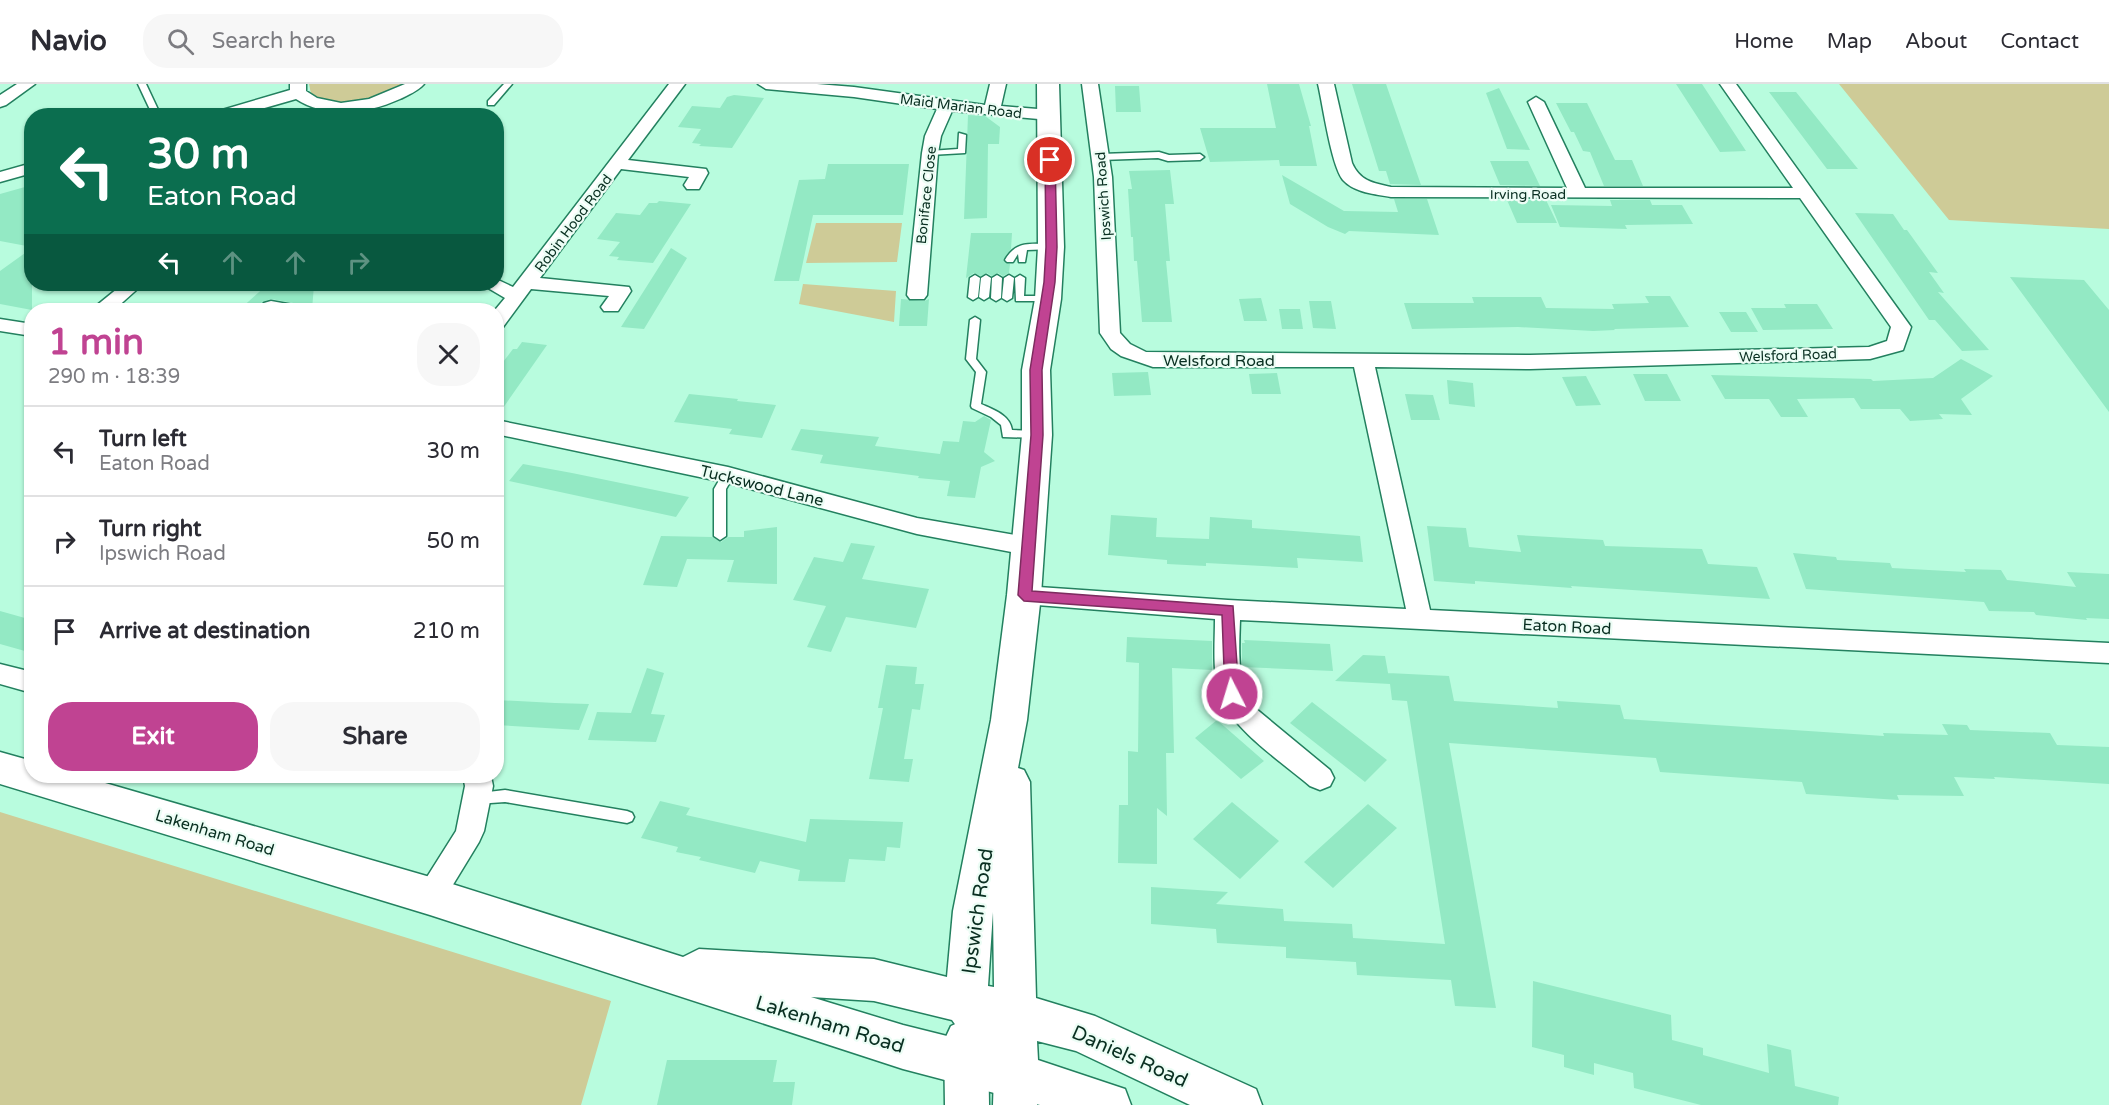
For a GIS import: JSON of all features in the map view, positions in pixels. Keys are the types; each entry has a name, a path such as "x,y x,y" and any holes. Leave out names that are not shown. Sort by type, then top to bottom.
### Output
{"main road":[{"name":"Ipswich Road","path":"967,1105 966,1003 973,911 1009,720 1024,595 1037,435 1036,370 1048,299 1022,252 1050,115 1048,84"},
{"name":"Ipswich Road","path":"1009,720 1016,1090"},
{"name":"Lakenham Road","path":"0,768 24,775"},
{"name":"Lakenham Road","path":"50,783 430,896 903,1047 966,1063 1016,1090"},
{"name":"Lakenham Road","path":"646,966 874,980 1016,1014"},
{"path":"966,1003 1016,1090 1109,1105"},
{"name":"Daniels Road","path":"1016,1014 1080,1031 1240,1105"}],"street":[{"path":"0,102 27,84"},
{"path":"385,108 416,84"},
{"name":"Robin Hood Road","path":"504,313 677,84"},
{"name":"Maid Marian Road","path":"766,84 854,92 946,106 1050,115"},
{"path":"992,111 998,84"},
{"name":"Ipswich Road","path":"1090,84 1101,157 1110,309"},
{"name":"Irving Road","path":"1326,84 1344,162 1350,177 1366,187 1391,192 1805,193"},
{"name":"Welsford Road","path":"1110,309 1110,333 1116,344 1124,351 1144,358 1530,362 1870,353 1896,345 1901,327 1728,84"},
{"path":"242,108 298,89 310,103 328,107 374,108"},
{"path":"1536,102 1579,194"},
{"name":"Boniface Close","path":"923,289 930,153 933,136 946,106"},
{"name":"Robin Hood Road","path":"618,164 701,172"},
{"path":"0,177 24,170"},
{"path":"504,290 511,294 523,289"},
{"name":"Robin Hood Road","path":"523,289 622,291"},
{"path":"111,303 126,291"},
{"path":"0,325 24,329"},
{"path":"1363,360 1420,619"},
{"name":"Tuckswood Lane","path":"504,429 728,475 916,526 1028,546"},
{"name":"Eaton Road","path":"1024,595 1228,610 2109,653"},
{"path":"1228,610 1230,679 1232,694 1237,704 1246,716 1320,778"},
{"path":"0,675 24,681"},
{"path":"430,896 471,831 476,787"}],"lane":[{"path":"142,84 153,108"},
{"path":"491,103 508,84"},
{"path":"930,153 962,151 962,135"},
{"path":"1101,157 1159,155 1168,158 1200,157"},
{"path":"1022,260 1022,252 1029,236"},
{"path":"973,297 975,278"},
{"path":"984,297 986,278"},
{"path":"996,298 997,278"},
{"path":"1007,298 1009,278"},
{"path":"1020,278 1019,299 1048,299"},
{"path":"975,320 971,359 981,372 976,406 995,414 1006,424 1007,434 1037,435"},
{"path":"720,536 720,489 728,475"},
{"path":"476,787 505,796 627,817"}],"shaded area":[{"path":"309,84 404,84 371,100 345,104 321,100 311,94"},
{"path":"1839,84 2109,84 2109,229 1949,220"},
{"path":"816,223 902,223 897,262 806,263"},
{"path":"803,284 896,291 894,322 799,304"},
{"path":"0,812 611,1001 581,1105 0,1105"}],"building":[{"path":"1267,84 1299,84 1311,126 1309,126 1317,166 1280,166 1279,160 1210,162 1200,128 1276,128"},
{"path":"1352,84 1386,84 1421,185 1390,184 1386,171 1379,171"},
{"path":"1676,84 1702,84 1746,151 1720,152"},
{"path":"1115,86 1139,86 1141,112 1116,112"},
{"path":"1499,88 1530,150 1507,149 1486,93"},
{"path":"1769,92 1796,92 1858,169 1827,169"},
{"path":"734,95 764,98 732,148 699,146 701,144 692,143 701,129 678,127 692,106 720,108 727,97"},
{"path":"1556,103 1587,103 1615,160 1632,160 1643,186 1604,186 1590,152 1583,151"},
{"path":"968,115 985,116 1000,127 999,144 988,144 987,218 964,219"},
{"path":"1490,161 1528,161 1540,186 1500,185"},
{"path":"828,164 909,164 903,215 813,215 799,281 774,281 799,180 825,179"},
{"path":"1170,170 1174,204 1165,204 1170,261 1166,261 1172,322 1142,322 1137,261 1134,261 1133,237 1131,237 1128,189 1132,189 1129,171"},
{"path":"1282,175 1344,211 1398,212 1394,199 1427,199 1439,235 1349,231 1345,234 1328,227 1290,204"},
{"path":"24,187 24,246 0,241 0,194"},
{"path":"1507,200 1546,200 1557,223 1517,223"},
{"path":"1610,200 1650,200 1652,205 1682,205 1693,224 1625,225 1627,229 1560,227 1551,205 1612,206"},
{"path":"659,201 691,204 653,263 617,260 619,257 609,256 620,242 597,239 616,213 640,215 649,203"},
{"path":"1855,213 1893,214 1938,273 1929,272 1944,293 1938,292 1989,350 1962,351 1935,320 1929,320"},
{"path":"971,233 1012,233 1011,249 1003,260 1010,264 1009,273 1003,276 998,273 992,276 987,273 981,276 974,273 966,278"},
{"path":"671,248 687,258 644,329 621,327"},
{"path":"24,254 24,291 32,291 32,303 24,303 24,308 0,304 0,271"},
{"path":"2010,277 2084,280 2109,310 2109,412"},
{"path":"260,291 314,291 313,303 293,303 271,299 261,303 247,303"},
{"path":"1645,296 1670,296 1689,327 1593,331 1518,327 1412,329 1404,303 1474,303 1472,297 1541,297 1546,308 1614,309 1612,304 1649,303"},
{"path":"1261,298 1267,321 1244,321 1239,299"},
{"path":"901,299 924,301 929,299 927,326 899,326"},
{"path":"1309,301 1331,301 1336,329 1313,328"},
{"path":"1784,304 1817,304 1833,329 1763,330 1751,308 1786,308"},
{"path":"1279,309 1300,309 1303,329 1282,329"},
{"path":"1719,312 1746,312 1758,332 1731,332"},
{"path":"522,342 547,345 504,407 504,361 513,349 517,349"},
{"path":"1961,359 1993,376 1961,399 1972,415 1939,414 1943,419 1910,421 1900,409 1861,409 1854,398 1797,399 1808,417 1781,417 1769,399 1725,399 1711,375 1871,379 1873,381 1933,378"},
{"path":"1148,372 1151,395 1114,396 1112,373"},
{"path":"1277,373 1281,394 1252,394 1249,374"},
{"path":"1633,374 1667,374 1681,401 1645,401"},
{"path":"1586,376 1601,405 1576,406 1562,377"},
{"path":"1447,380 1473,383 1475,407 1449,404"},
{"path":"689,394 776,405 762,438 729,434 732,429 674,422"},
{"path":"1405,394 1433,395 1440,420 1411,420"},
{"path":"984,416 991,420 984,452 995,461 981,467 975,498 947,496 950,481 820,463 823,455 791,450 801,429 879,437 875,446 940,454 943,441 959,442 963,421 975,422"},
{"path":"523,464 689,497 676,517 509,481"},
{"path":"1111,515 1157,518 1156,537 1209,539 1210,517 1252,520 1252,528 1360,536 1363,562 1297,558 1298,568 1206,563 1206,566 1167,564 1167,560 1108,555"},
{"path":"1427,526 1466,528 1469,547 1521,552 1517,535 1603,540 1605,546 1702,549 1708,564 1757,567 1770,599 1571,586 1572,588 1475,581 1475,584 1434,581"},
{"path":"777,527 777,584 727,582 734,560 687,559 677,587 643,585 661,536 712,537 721,542 728,537 744,537 744,531"},
{"path":"851,543 875,546 862,579 929,589 916,628 846,617 831,652 807,647 826,606 793,600 814,557 843,562"},
{"path":"1793,553 1836,557 1837,560 1890,563 1892,568 1966,572 1964,569 2001,570 2007,580 2076,587 2067,572 2109,574 2109,619 2086,618 2087,620 2036,615 2034,612 1989,611 1984,602 1806,589"},
{"path":"0,611 24,618 24,651 0,644"},
{"path":"1127,637 1212,641 1212,670 1172,668 1174,753 1166,753 1167,816 1157,808 1157,864 1118,863 1119,805 1128,805 1128,751 1138,752 1139,663 1126,662"},
{"path":"1244,640 1330,644 1333,671 1242,667"},
{"path":"1363,655 1385,656 1388,673 1449,676 1454,701 1558,708 1557,701 1620,705 1624,719 1884,736 1883,733 1948,735 1942,724 1967,725 1970,730 2050,733 2057,745 2109,747 2109,784 1994,777 1995,779 1954,777 1964,796 1897,795 1899,800 1806,794 1802,782 1660,772 1656,758 1449,743 1496,1008 1455,1006 1451,980 1357,975 1356,962 1286,958 1286,947 1217,943 1216,929 1151,924 1151,887 1228,892 1216,904 1283,909 1284,921 1352,924 1353,938 1445,944 1407,701 1392,700 1390,684 1335,681"},
{"path":"886,665 917,667 915,684 924,684 920,710 912,709 904,759 913,759 909,782 869,779 883,708 878,708"},
{"path":"647,668 664,673 651,714 665,715 656,742 588,740 597,712 631,713"},
{"path":"504,700 589,704 579,730 504,725"},
{"path":"1312,702 1387,760 1365,782 1290,723"},
{"path":"1217,720 1264,761 1241,779 1195,738"},
{"path":"660,801 690,808 686,815 806,842 810,819 903,822 900,848 887,847 885,861 849,859 845,882 798,881 800,870 760,861 755,873 699,860 701,857 676,852 678,847 641,838"},
{"path":"1232,802 1279,841 1240,879 1193,839"},
{"path":"1368,804 1397,828 1333,888 1304,862"},
{"path":"1533,981 1671,1015 1672,1040 1703,1048 1703,1055 1769,1073 1767,1044 1791,1050 1795,1086 1839,1097 1838,1105 1701,1105 1634,1088 1633,1073 1594,1063 1594,1075 1564,1067 1564,1055 1532,1047"},
{"path":"667,1060 777,1060 773,1082 795,1082 792,1105 657,1105"}],"route":[{"path":"1050,160 1051,247 1048,299 1036,370 1037,435 1024,595 1228,610 1232,694"}]}
